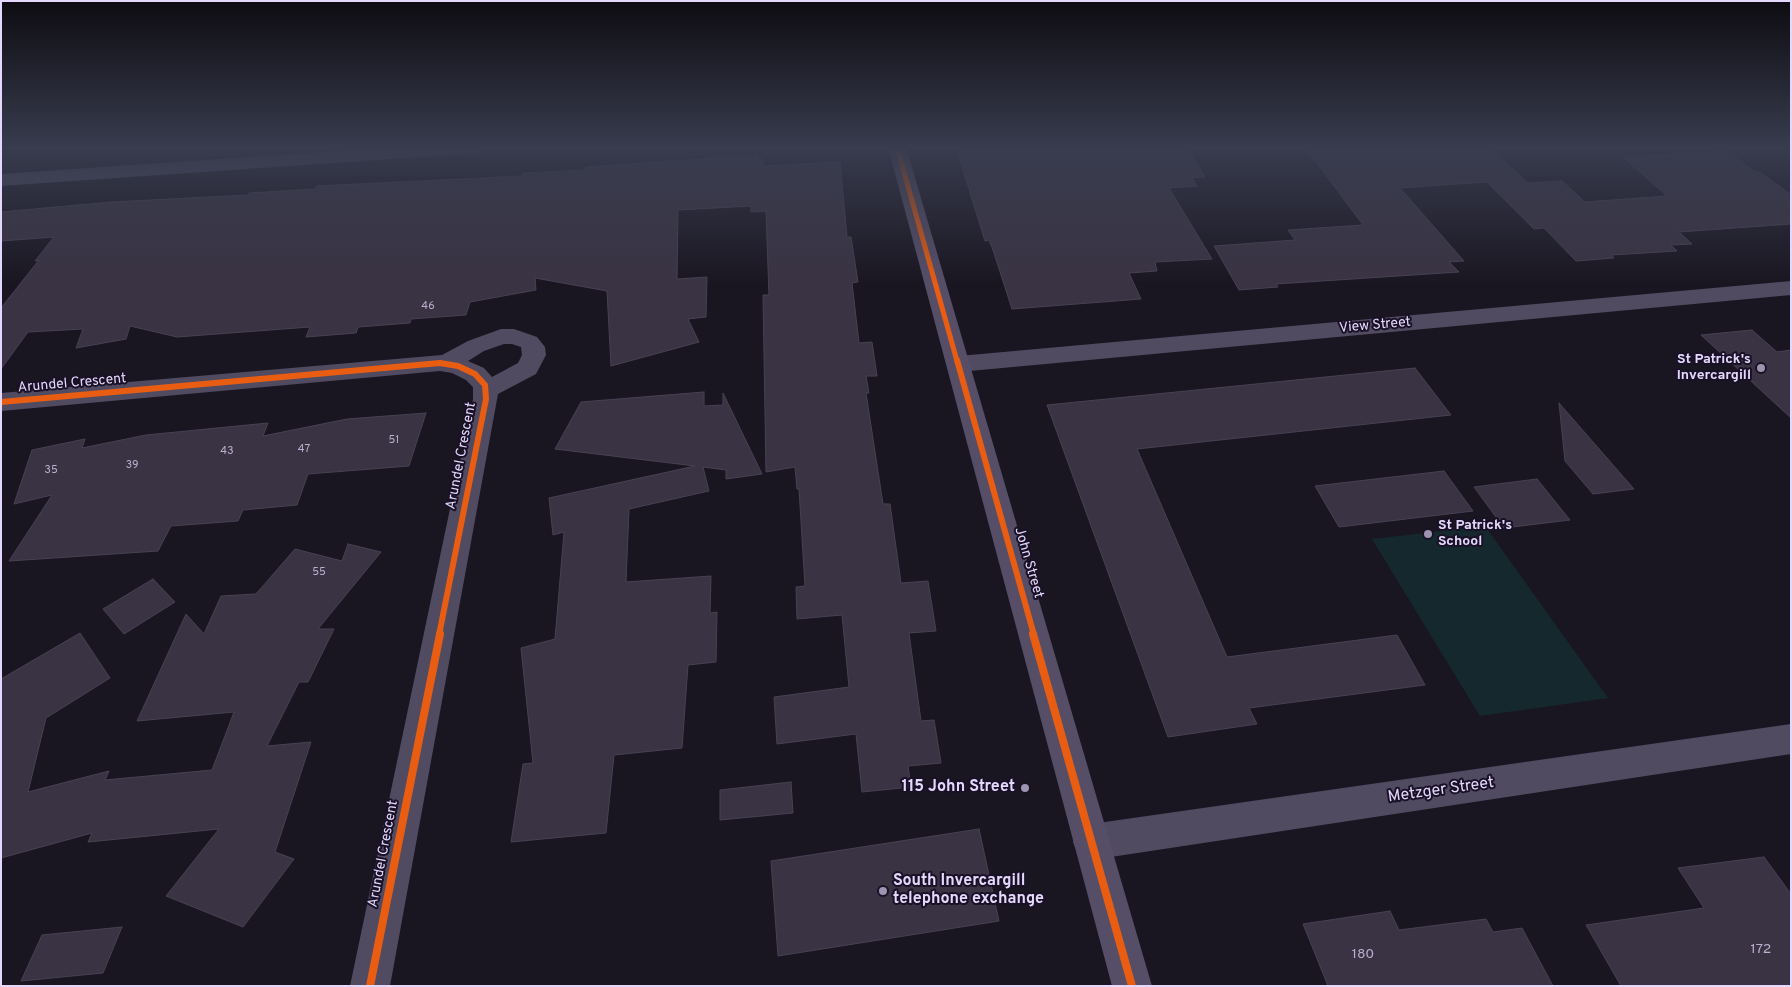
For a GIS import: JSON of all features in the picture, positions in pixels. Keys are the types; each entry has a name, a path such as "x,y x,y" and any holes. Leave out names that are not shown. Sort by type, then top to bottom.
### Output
{"street":[{"name":"John Street","path":"910,193 1132,986"},
{"name":"View Street","path":"959,364 1791,288"},
{"path":"445,364 476,346 501,337 514,336 529,342 533,347 534,355 527,368 486,390"},
{"name":"Arundel Crescent","path":"1,402 445,364 458,366 474,374 485,385 486,399 370,986"},
{"name":"Metzger Street","path":"1091,842 1791,739"}],"shaded area":[{"path":"1485,526 1608,698 1480,716 1372,539"}],"building":[{"path":"249,193 843,193 847,237 851,237 858,282 852,283 859,343 872,342 877,376 866,376 869,393 866,393 883,504 890,504 901,583 928,581 936,631 909,633 921,721 934,720 941,763 908,766 911,787 862,792 856,734 777,744 774,697 849,687 842,615 797,619 796,587 805,586 799,489 797,489 795,467 766,472 763,295 769,295 766,211 751,212 751,206 678,210 677,279 707,277 706,317 688,319 699,342 611,366 607,291 535,278 536,290 470,302 466,315 411,319 410,323 358,327 356,333 306,337 310,327 177,337 130,326 126,339 76,348 83,329 28,332 1,369 1,308 39,260 35,261 54,237 1,241 1,212 111,202 248,195"},
{"path":"970,193 1172,193 1212,259 1155,262 1157,271 1129,273 1141,299 1012,309 992,247 989,240 985,241"},
{"path":"1339,193 1404,193 1464,261 1449,262 1459,272 1276,284 1278,287 1239,290 1214,246 1295,240 1288,230 1363,225"},
{"path":"1498,193 1575,193 1585,202 1667,196 1664,193 1788,193 1791,195 1791,224 1679,232 1692,244 1671,245 1677,251 1611,255 1614,258 1576,261 1544,228 1534,229"},
{"name":"St Patrick's Invercargill","path":"1752,330 1777,352 1791,350 1791,418 1701,335"},
{"path":"1415,368 1451,415 1137,449 1227,657 1397,635 1425,685 1249,708 1257,724 1168,737 1047,405"},
{"path":"704,392 704,406 723,405 723,393 762,474 726,479 726,470 703,467 709,491 629,509 626,582 711,576 710,613 717,612 716,662 688,665 682,748 614,755 606,833 511,842 523,764 533,763 521,648 555,639 564,532 553,535 549,498 695,466 555,449 581,402"},
{"path":"1559,403 1634,489 1593,494 1565,461"},
{"path":"426,413 409,466 308,474 297,505 243,510 238,521 171,526 158,551 9,561 52,495 14,504 32,450 85,439 82,448 146,435 268,423 263,436 347,419"},
{"path":"1444,471 1473,511 1339,527 1315,486"},
{"path":"1537,479 1570,520 1504,528 1474,487"},
{"path":"348,544 381,552 318,629 334,629 308,682 299,682 267,746 311,742 275,852 294,859 243,927 166,896 219,829 88,842 92,833 1,858 1,679 80,633 110,678 46,718 28,792 109,771 105,780 212,770 234,712 137,721 186,614 204,634 221,596 256,594 295,549 342,561"},
{"path":"153,579 175,602 124,634 103,609"},
{"path":"791,782 793,813 720,820 720,790"},
{"name":"South Invercargill telephone exchange","path":"979,829 999,921 778,956 771,861"},
{"path":"1764,857 1791,894 1791,986 1621,986 1586,925 1704,908 1678,868"},
{"path":"1390,911 1399,930 1486,919 1493,932 1522,928 1553,986 1328,986 1303,924"},
{"path":"122,927 103,973 21,981 42,935"}],"cycle path":[{"path":"910,193 1132,986"},
{"path":"1,402 440,363 458,366 475,374 485,385 486,399 370,986"}],"place":[{"name":"St Patrick's Invercargill","path":"1761,368"},
{"name":"St Patrick's School","path":"1428,534"},
{"name":"115 John Street","path":"1025,788"},
{"name":"South Invercargill telephone exchange","path":"883,891"}]}
